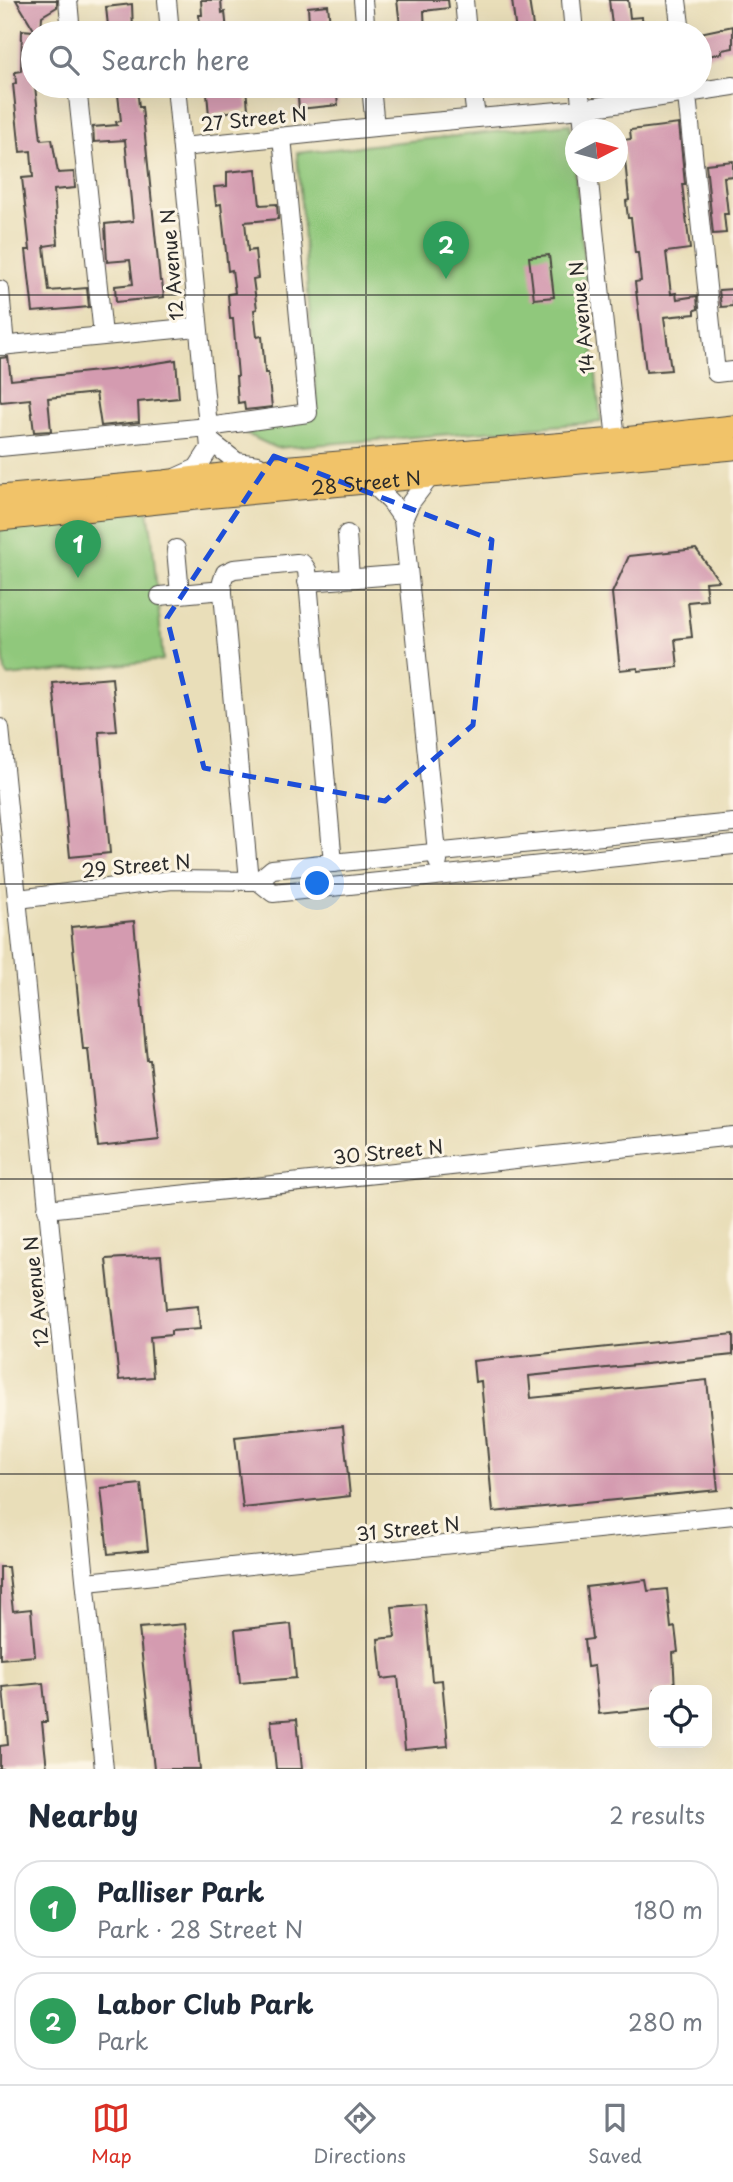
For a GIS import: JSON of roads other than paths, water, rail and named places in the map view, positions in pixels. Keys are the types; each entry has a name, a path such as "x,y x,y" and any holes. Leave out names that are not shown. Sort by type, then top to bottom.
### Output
{"main road":[{"name":"28 Street N","path":"0,519 430,477 617,450 733,427"},
{"name":"28 Street N","path":"0,497 280,468 617,450 733,448"}],"street":[{"path":"68,0 70,21"},
{"path":"167,0 169,21"},
{"path":"363,0 365,21"},
{"path":"464,0 466,21"},
{"path":"571,0 573,21"},
{"path":"677,0 680,21"},
{"name":"27 Street N","path":"712,87 733,86"},
{"path":"78,98 103,335"},
{"name":"12 Avenue N","path":"177,98 209,434"},
{"path":"372,98 375,127"},
{"path":"474,98 476,118"},
{"path":"581,98 583,119"},
{"name":"27 Street N","path":"182,147 582,109 640,98"},
{"path":"688,98 716,373 733,371"},
{"path":"0,447 209,434 307,412 282,137"},
{"name":"14 Avenue N","path":"589,182 617,450"},
{"path":"0,290 3,346 197,327"},
{"path":"209,434 237,463 280,468"},
{"path":"164,482 197,468 210,448 209,434"},
{"path":"402,519 430,477"},
{"path":"371,482 391,502 402,519 440,876"},
{"path":"347,534 350,578"},
{"path":"176,549 180,594"},
{"path":"254,881 222,582 225,573 234,569 297,563 303,564 307,570 333,863"},
{"path":"307,582 408,574"},
{"path":"160,596 223,590"},
{"name":"12 Avenue N","path":"0,728 104,1769"},
{"path":"254,881 272,869 733,823"},
{"path":"254,881 273,893 733,845"},
{"name":"29 Street N","path":"18,899 172,880 254,881"},
{"name":"30 Street N","path":"47,1209 733,1136"},
{"name":"31 Street N","path":"87,1582 733,1515"}],"place":[{"name":"Labor Club Park","path":"446,279"},
{"name":"Palliser Park","path":"78,578"}]}
